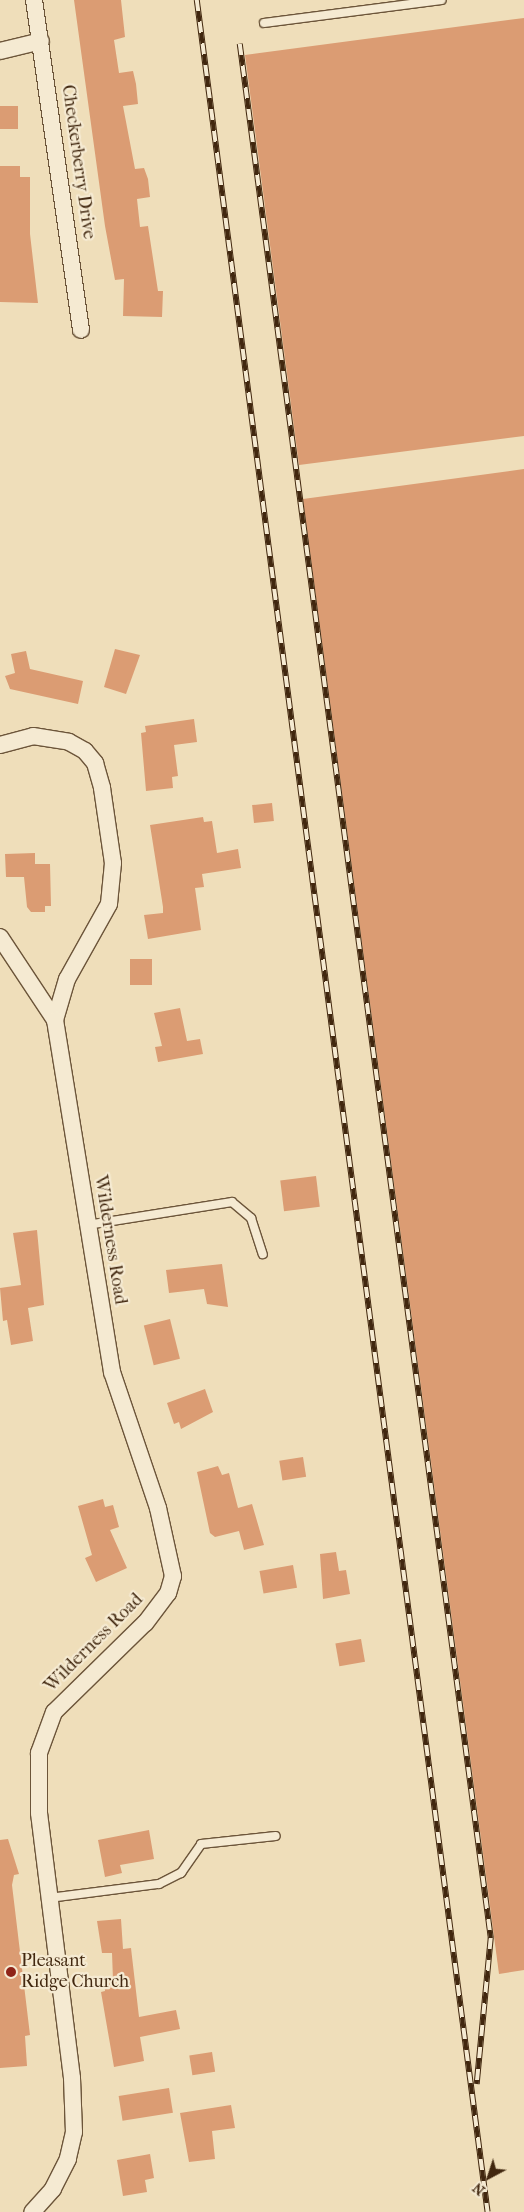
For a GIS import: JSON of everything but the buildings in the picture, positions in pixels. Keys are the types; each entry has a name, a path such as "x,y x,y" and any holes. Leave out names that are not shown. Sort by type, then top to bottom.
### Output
{"street":[{"name":"Checkerberry Drive","path":"34,0 81,330"},
{"path":"0,51 41,41"},
{"path":"0,745 33,736 69,742 85,751 95,763 102,788 113,863 109,904 67,979 55,1020"},
{"name":"Wilderness Road","path":"0,937 55,1020 112,1372 160,1515 173,1576 168,1593 145,1623 72,1689 44,1733 37,1789 72,2078 74,2132 68,2159 57,2181 32,2212"}],"lane":[{"path":"264,23 442,0"},
{"path":"87,1225 232,1202 251,1218 263,1254"},
{"path":"49,1898 159,1884 181,1873 201,1844 276,1836"}],"railway":[{"path":"197,0 488,2212"},
{"path":"240,44 491,1938 477,2084"}],"place":[{"name":"Pleasant Ridge Church","path":"11,1972"}]}
